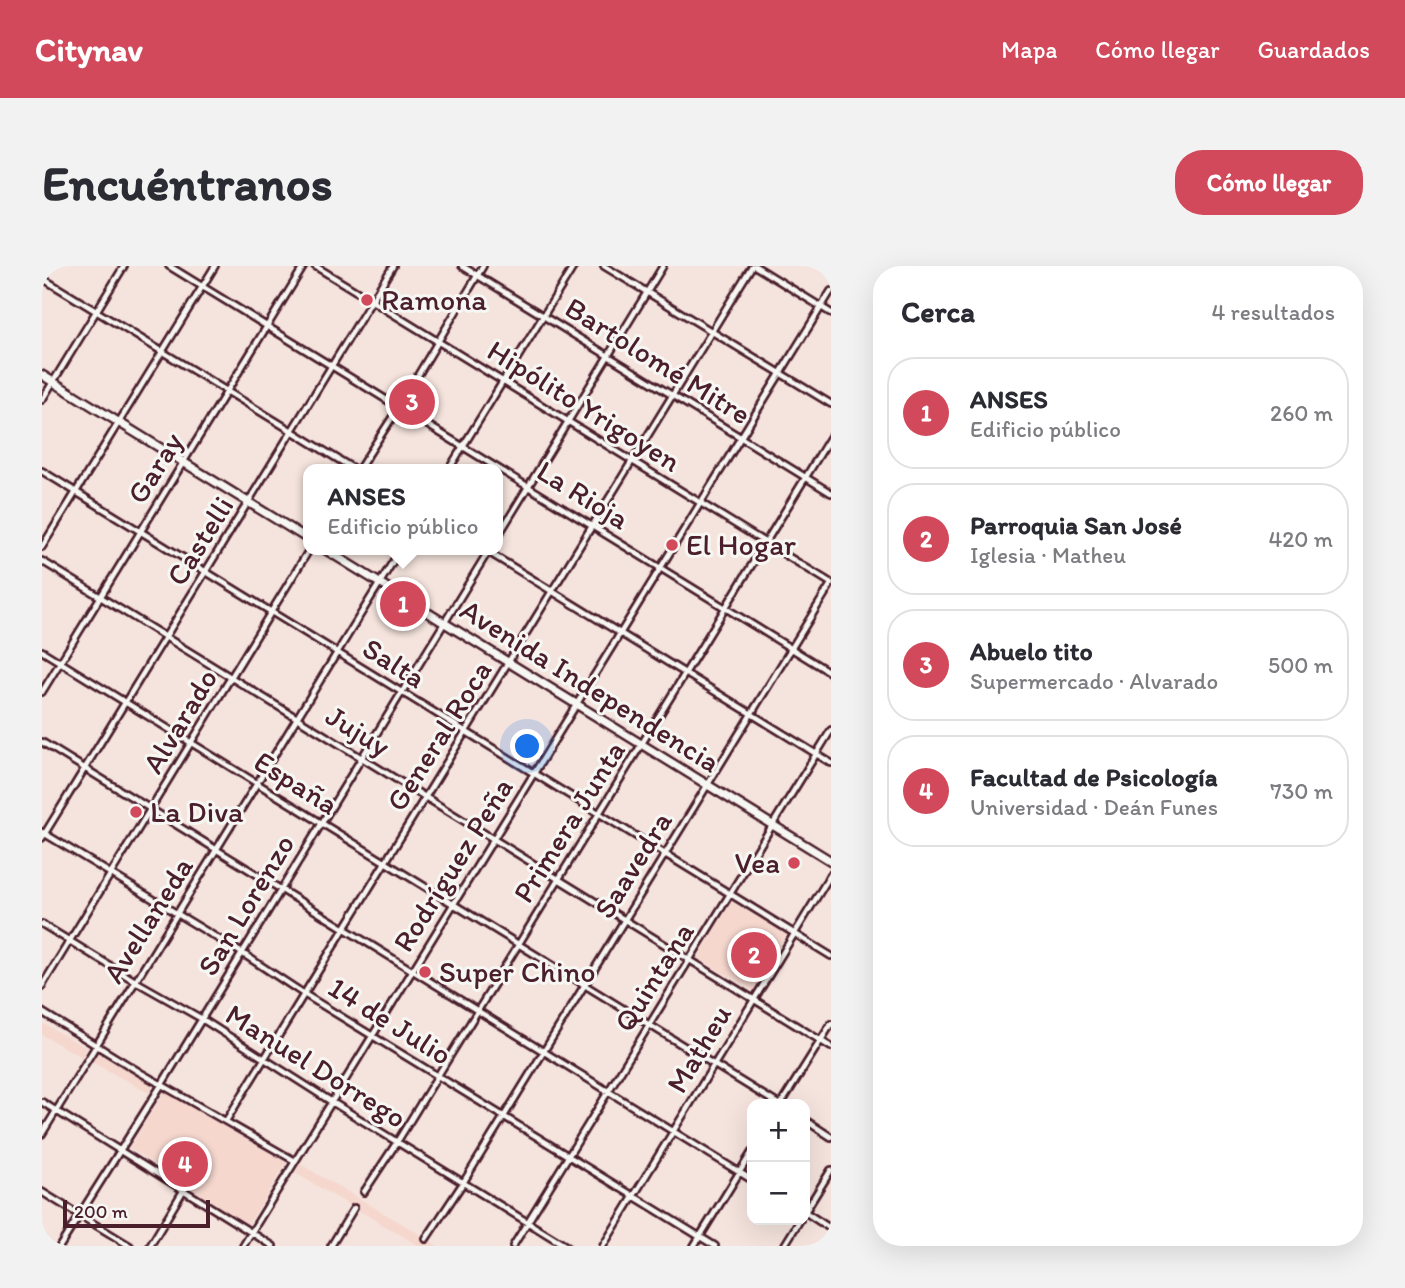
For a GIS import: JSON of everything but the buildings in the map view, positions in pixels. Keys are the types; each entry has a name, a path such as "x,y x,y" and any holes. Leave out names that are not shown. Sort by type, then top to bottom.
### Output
{"main road":[{"path":"42,375 303,535"},
{"name":"Avenida Independencia","path":"334,555 831,861"}],"street":[{"path":"42,400 124,266"},
{"name":"La Rioja","path":"169,266 491,464"},
{"path":"42,547 215,266"},
{"name":"Garay","path":"42,692 304,266"},
{"name":"Hipólito Yrigoyen","path":"315,266 831,583"},
{"name":"Castelli","path":"43,835 393,266"},
{"name":"Bartolomé Mitre","path":"462,266 831,493"},
{"path":"359,464 399,407 483,266"},
{"path":"452,464 574,266"},
{"path":"604,266 831,404"},
{"path":"503,528 663,266"},
{"path":"753,266 831,313"},
{"name":"General Roca","path":"226,1121 753,266"},
{"path":"42,278 348,464"},
{"name":"Rodríguez Peña","path":"243,1246 831,291"},
{"name":"Primera Junta","path":"364,1192 831,436"},
{"name":"Salta","path":"42,471 831,956"},
{"name":"La Rioja","path":"503,471 831,673"},
{"name":"Alvarado","path":"42,986 306,555"},
{"name":"Avellaneda","path":"42,1133 397,555"},
{"name":"San Lorenzo","path":"60,1246 202,1019 484,555"},
{"path":"495,555 831,763"},
{"name":"Jujuy","path":"42,561 831,1047"},
{"name":"Saavedra","path":"426,1238 504,1116 831,583"},
{"name":"España","path":"42,651 772,1099"},
{"name":"Quintana","path":"513,1246 831,730"},
{"path":"42,741 747,1177"},
{"name":"14 de Julio","path":"43,835 242,953 304,994 715,1246"},
{"name":"Matheu","path":"603,1246 831,874"},
{"name":"Manuel Dorrego","path":"42,923 202,1019 566,1246"},
{"path":"42,1013 295,1161"},
{"path":"783,1099 831,1024"},
{"path":"42,1102 273,1246"},
{"path":"810,1124 831,1137"},
{"path":"694,1246 747,1160"},
{"path":"810,1204 831,1170"},
{"path":"149,1246 183,1191"},
{"path":"42,1192 130,1246"},
{"path":"331,1246 354,1208"},
{"path":"810,1215 831,1228"},
{"path":"784,1246 797,1225"}],"shaded area":[{"path":"731,901 787,934 773,959 742,941 736,952 767,970 754,991 698,958"},
{"path":"42,1023 87,1048 82,1057 42,1035"},
{"path":"97,1053 154,1084 149,1093 92,1062"},
{"path":"165,1091 288,1160 248,1225 129,1148"},
{"path":"300,1164 438,1246 419,1246 295,1173"}],"place":[{"name":"Ramona","path":"367,300"},
{"name":"Abuelo tito","path":"412,402"},
{"name":"El Hogar","path":"672,545"},
{"name":"ANSES","path":"403,604"},
{"name":"La Diva","path":"136,812"},
{"name":"Vea","path":"794,863"},
{"name":"Parroquia San José","path":"754,955"},
{"name":"Super Chino","path":"425,972"},
{"name":"Facultad de Psicología","path":"185,1164"}]}
